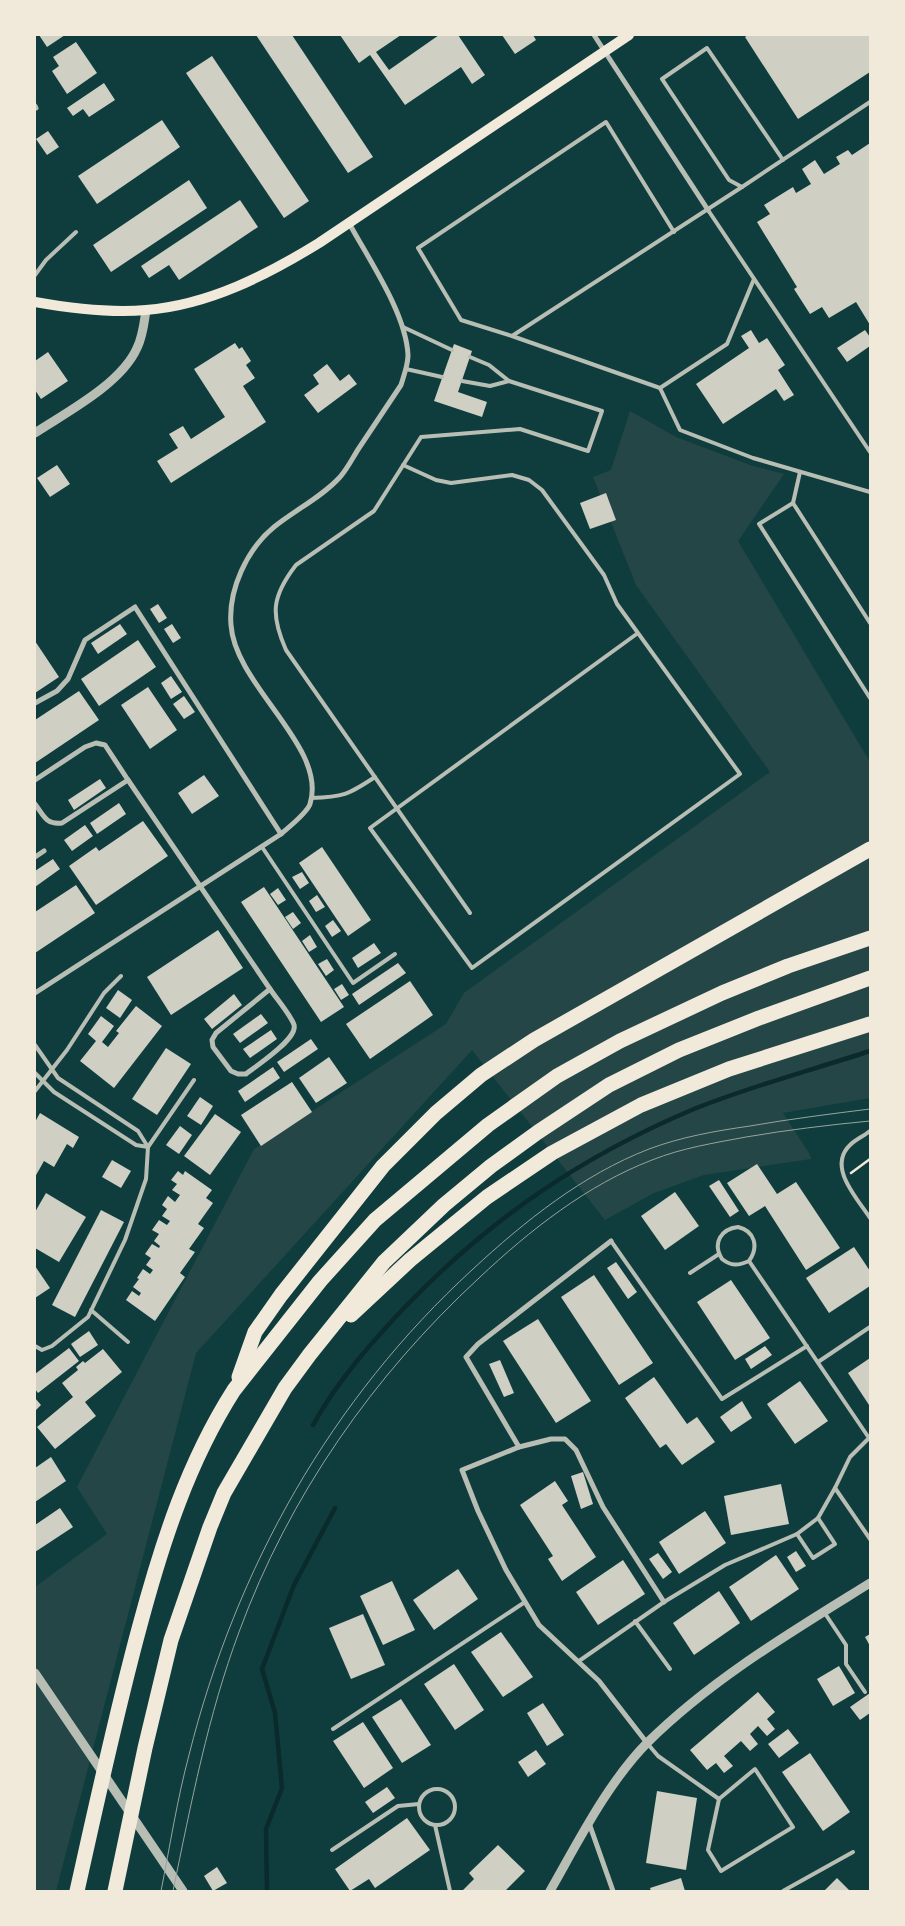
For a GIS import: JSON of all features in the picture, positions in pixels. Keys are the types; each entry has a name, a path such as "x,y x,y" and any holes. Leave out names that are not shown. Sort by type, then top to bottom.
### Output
{"highway":[{"path":"234,1390 255,1332 281,1295 383,1166 436,1113 481,1075 534,1040 870,849"},
{"path":"77,1891 117,1707 150,1586 173,1517 200,1448 234,1390 320,1281 375,1220 481,1131 557,1076 620,1041 722,993 788,966 870,938"},
{"path":"115,1891 145,1748 171,1640 210,1527 224,1493 285,1388 384,1262 491,1166 538,1132 609,1086 679,1050 759,1018 870,978"},
{"path":"310,1354 418,1254 487,1197 552,1153 641,1105 729,1069 870,1024"}],"main road":[{"path":"35,302 62,307 146,310 187,303 236,287 279,268 629,35"}],"street":[{"path":"594,35 708,210"},
{"path":"35,993 281,834 310,806 310,774 305,756 244,667 233,641 231,624 236,584 258,542 273,528 324,491 340,476 401,384 406,369 408,357 406,337 395,307 349,222"},
{"path":"35,434 104,388 126,364 137,348 143,330 146,310"},
{"path":"35,703 57,691 68,679 85,640 135,607 281,834"},
{"path":"35,780 85,747 96,743 105,745 128,780 270,989 294,1025 294,1032 289,1040 246,1074 238,1074 231,1070 213,1047 212,1040 216,1032 270,989"},
{"path":"35,804 48,822 54,824 62,823 128,780"},
{"path":"35,857 44,851"},
{"path":"519,1447 466,1357 478,1344 611,1241"},
{"path":"647,1743 599,1680 539,1625 506,1570 462,1470 519,1447 551,1438 565,1439 576,1450 603,1507 664,1602"},
{"path":"550,1891 589,1822 616,1782 647,1743 699,1697 765,1648 870,1583"},
{"path":"35,1673 183,1891"},
{"path":"589,1822 613,1891"}],"lane":[{"path":"742,187 729,180 662,79 707,48 783,160"},
{"path":"512,336 708,210 870,102"},
{"path":"674,232 606,122 418,248 461,320 660,388 680,430 753,458 870,492"},
{"path":"708,210 870,452"},
{"path":"35,275 46,260 76,232"},
{"path":"660,388 727,344 754,279"},
{"path":"402,327 452,350"},
{"path":"470,357 489,365 509,381 602,411 588,451 520,429 422,437 374,511 296,565 287,576 278,595 275,616 278,632 286,650 470,913"},
{"path":"406,369 442,377"},
{"path":"462,381 490,386 509,381"},
{"path":"403,465 436,480 451,483 512,475 529,480 542,490 604,575 617,604 638,633 740,774 472,968 370,828 638,633"},
{"path":"800,472 792,503 759,524 870,698"},
{"path":"792,503 870,623"},
{"path":"311,798 337,797 347,794 375,777"},
{"path":"262,846 353,983 395,954"},
{"path":"35,1091 67,1050 104,993 121,976"},
{"path":"35,1045 58,1078 138,1131 148,1147"},
{"path":"35,1073 54,1092 136,1145 148,1147"},
{"path":"35,1346 42,1350 52,1346 88,1317 125,1240 146,1179 148,1147 194,1080"},
{"path":"870,1131 850,1145 845,1152 842,1166 844,1178 870,1218"},
{"path":"730,1228 744,1228 750,1233 754,1239 755,1247 753,1255 748,1261 733,1265 727,1263 719,1254 717,1244 724,1231 730,1228"},
{"path":"611,1241 722,1400 807,1346"},
{"path":"690,1273 719,1254"},
{"path":"579,1661 664,1602 725,1566 797,1534 818,1518 850,1457 869,1437 748,1261"},
{"path":"91,1310 128,1342"},
{"path":"818,1362 870,1327"},
{"path":"835,1488 870,1540"},
{"path":"797,1534 813,1558 835,1544 818,1518"},
{"path":"334,1729 525,1602"},
{"path":"824,1612 846,1645 846,1664 864,1692"},
{"path":"635,1621 670,1669"},
{"path":"647,1743 658,1756 720,1798"},
{"path":"754,1769 793,1828 721,1871 708,1850 720,1798 754,1769"},
{"path":"435,1825 448,1821 453,1816 454,1802 451,1796 446,1791 439,1789 432,1789 426,1792 419,1804 423,1818 435,1825 450,1891"},
{"path":"332,1850 398,1806 419,1804"},
{"path":"783,1891 852,1852"}],"path":[{"path":"844,1178 870,1159"}],"shaded area":[{"path":"630,411 676,437 750,465 784,474 738,541 870,762 870,1098 783,1113 811,1159 704,1175 654,1193 605,1220 472,1050 196,1353 56,1891 35,1891 35,1587 107,1534 77,1487 254,1149 446,1024 464,993 770,772 636,585 593,477 611,470"}],"building":[{"path":"39,35 65,35 47,47"},
{"path":"256,35 292,35 373,157 348,173"},
{"path":"340,35 401,35 376,52 389,70 439,35 458,35 485,75 472,84 461,67 405,105 370,55 359,63"},
{"path":"502,35 533,35 536,40 515,54"},
{"path":"748,35 870,35 870,72 798,119 745,37"},
{"path":"76,42 97,73 67,94 52,71 59,66 53,57"},
{"path":"212,56 309,201 284,218 186,73"},
{"path":"104,83 115,100 89,117 83,109 73,116 67,108"},
{"path":"162,120 180,147 97,204 78,176"},
{"path":"48,131 59,147 47,155 36,139"},
{"path":"870,143 870,325 856,302 829,318 822,307 810,314 794,289 797,287 757,222 770,214 764,205 793,187 796,193 811,184 802,169 815,160 824,174 840,164 836,157 848,150 852,155"},
{"path":"189,180 207,208 111,272 93,245"},
{"path":"240,200 258,227 179,280 169,265 149,278 141,266"},
{"path":"751,330 759,343 767,338 785,365 778,370 794,395 784,401 776,389 723,424 696,384 749,348 741,336"},
{"path":"865,330 870,337 870,346 847,362 837,348"},
{"path":"235,343 239,349 242,347 251,361 246,365 255,378 243,386 266,422 171,483 157,461 178,448 169,434 183,426 191,439 225,417 194,369"},
{"path":"454,344 472,351 458,392 487,402 482,417 434,401"},
{"path":"48,352 68,381 41,399 35,390 35,361"},
{"path":"327,364 340,381 349,374 357,384 318,413 304,395 319,384 313,375"},
{"path":"57,465 70,484 50,497 37,478"},
{"path":"606,493 616,520 590,529 580,503"},
{"path":"158,604 167,618 159,623 150,609"},
{"path":"120,624 127,634 98,654 91,643"},
{"path":"172,624 181,638 173,643 164,629"},
{"path":"138,640 156,667 99,706 81,679"},
{"path":"35,641 59,677 35,693"},
{"path":"171,676 182,692 171,699 161,683"},
{"path":"148,687 177,730 150,749 121,705"},
{"path":"79,691 99,720 35,763 35,720"},
{"path":"184,696 195,712 184,719 173,704"},
{"path":"204,775 219,796 192,814 178,793"},
{"path":"100,779 106,788 74,810 68,800"},
{"path":"119,803 126,814 97,834 90,823"},
{"path":"143,821 168,856 96,905 69,866 96,847 99,851"},
{"path":"85,825 93,836 72,851 64,840"},
{"path":"322,847 371,920 348,936 299,863"},
{"path":"53,859 60,869 35,887 35,871"},
{"path":"302,872 309,883 300,889 292,877"},
{"path":"76,885 95,913 35,953 35,912"},
{"path":"264,887 344,1007 321,1022 241,902"},
{"path":"278,888 286,900 278,905 270,894"},
{"path":"317,895 325,907 316,912 309,901"},
{"path":"293,912 301,923 293,929 285,917"},
{"path":"333,920 341,931 332,937 325,926"},
{"path":"218,930 243,968 171,1015 147,977"},
{"path":"310,935 317,947 309,952 302,941"},
{"path":"374,943 381,953 358,968 352,958"},
{"path":"327,959 334,970 326,976 318,964"},
{"path":"398,963 406,973 359,1005 352,994"},
{"path":"410,981 433,1015 370,1059 346,1024"},
{"path":"342,984 349,995 341,1000 334,989"},
{"path":"118,990 132,1000 120,1018 106,1008"},
{"path":"234,994 242,1005 212,1029 204,1019"},
{"path":"136,1006 162,1026 114,1088 80,1061 96,1041 88,1034 101,1016 114,1026 102,1042 108,1047 119,1033 116,1031"},
{"path":"261,1014 268,1023 240,1043 233,1034"},
{"path":"271,1030 277,1039 250,1058 243,1049"},
{"path":"311,1039 318,1049 284,1072 277,1062"},
{"path":"166,1048 191,1064 157,1115 132,1099"},
{"path":"329,1057 347,1083 316,1103 299,1078"},
{"path":"273,1067 280,1078 245,1102 238,1091"},
{"path":"292,1082 312,1112 261,1146 241,1115"},
{"path":"200,1097 213,1106 201,1125 187,1116"},
{"path":"40,1113 79,1137 73,1148 67,1144 54,1167 44,1161 35,1177 35,1122"},
{"path":"215,1114 241,1132 210,1175 184,1156"},
{"path":"180,1126 192,1135 179,1154 166,1145"},
{"path":"112,1160 131,1171 121,1188 102,1177"},
{"path":"757,1164 777,1194 796,1182 840,1248 806,1270 765,1206 749,1216 727,1183"},
{"path":"178,1171 183,1175 185,1171 212,1190 206,1198 213,1203 198,1224 204,1228 189,1249 195,1252 180,1273 185,1277 155,1321 126,1300 132,1291 139,1296 141,1293 133,1287 143,1269 150,1274 153,1270 146,1265 151,1258 145,1254 152,1244 159,1248 160,1246 154,1241 159,1234 152,1230 159,1220 167,1225 170,1221 162,1216 167,1209 162,1205 168,1196 175,1202 180,1195 172,1190 177,1184 171,1180"},
{"path":"719,1180 739,1211 730,1217 709,1186"},
{"path":"675,1192 699,1226 665,1250 641,1216"},
{"path":"46,1193 86,1217 59,1262 35,1248 35,1212"},
{"path":"101,1210 124,1222 75,1317 52,1305"},
{"path":"854,1247 870,1271 870,1286 829,1313 806,1278"},
{"path":"616,1262 637,1292 628,1299 607,1268"},
{"path":"35,1266 50,1288 35,1298"},
{"path":"594,1275 653,1363 619,1385 561,1297"},
{"path":"731,1280 770,1338 735,1360 697,1302"},
{"path":"538,1319 591,1401 556,1423 503,1341"},
{"path":"89,1331 98,1345 80,1357 71,1344"},
{"path":"765,1346 772,1355 751,1369 745,1359"},
{"path":"69,1348 79,1361 38,1393 35,1389 35,1374"},
{"path":"103,1349 122,1372 85,1402 96,1416 55,1449 37,1427 73,1397 62,1383 78,1370 76,1367 83,1361 85,1363"},
{"path":"870,1358 870,1404 869,1405 848,1373"},
{"path":"500,1360 514,1393 504,1397 489,1364"},
{"path":"654,1377 687,1424 697,1417 715,1442 682,1465 666,1444 660,1448 625,1398"},
{"path":"800,1381 828,1421 795,1444 767,1404"},
{"path":"35,1398 41,1405 35,1411"},
{"path":"742,1401 752,1418 731,1432 720,1417"},
{"path":"51,1457 66,1481 35,1502 35,1468"},
{"path":"583,1472 593,1504 581,1509 571,1476"},
{"path":"555,1481 568,1501 562,1505 596,1557 562,1581 548,1559 553,1556 520,1505"},
{"path":"781,1484 789,1524 731,1535 724,1496"},
{"path":"60,1508 73,1527 35,1552 35,1525"},
{"path":"705,1511 726,1543 679,1574 659,1542"},
{"path":"796,1551 806,1566 796,1572 787,1557"},
{"path":"658,1553 672,1572 663,1579 649,1559"},
{"path":"776,1555 799,1589 751,1621 729,1587"},
{"path":"623,1560 645,1594 598,1625 576,1592"},
{"path":"458,1569 478,1599 434,1630 413,1600"},
{"path":"392,1581 415,1630 383,1645 360,1596"},
{"path":"719,1591 740,1623 694,1655 673,1623"},
{"path":"363,1614 385,1665 351,1679 329,1628"},
{"path":"501,1632 533,1677 503,1697 471,1652"},
{"path":"870,1634 870,1646 865,1637"},
{"path":"454,1664 484,1710 455,1730 424,1684"},
{"path":"839,1666 855,1693 833,1706 817,1679"},
{"path":"758,1692 775,1712 767,1719 775,1729 767,1736 758,1726 750,1734 758,1744 750,1751 741,1741 724,1756 733,1766 724,1773 716,1763 707,1770 690,1750"},
{"path":"870,1693 870,1713 860,1720 850,1707"},
{"path":"401,1699 431,1745 402,1763 372,1717"},
{"path":"543,1703 564,1735 547,1746 527,1713"},
{"path":"363,1722 393,1768 364,1788 333,1741"},
{"path":"788,1729 799,1743 779,1758 768,1744"},
{"path":"536,1750 546,1764 528,1777 518,1762"},
{"path":"810,1753 850,1812 823,1831 782,1772"},
{"path":"387,1787 395,1798 373,1813 365,1802"},
{"path":"657,1791 697,1798 686,1870 646,1863"},
{"path":"407,1818 430,1850 375,1888 369,1879 350,1891 335,1869"},
{"path":"498,1845 525,1871 505,1891 462,1891 474,1879 469,1873"},
{"path":"217,1867 227,1883 213,1891 204,1876"},
{"path":"681,1878 685,1891 651,1891 650,1888"},
{"path":"837,1878 850,1891 824,1891"}],"waterway":[{"path":"313,1425 333,1393 356,1362 406,1306 471,1245 540,1192 614,1147 694,1109 759,1086 870,1051"},
{"path":"267,1891 266,1829 282,1788 275,1713 262,1669 294,1585 335,1508"}],"tram line":[{"path":"161,1891 177,1806 189,1755 209,1686 233,1618 262,1553 295,1491 333,1431 375,1373 422,1320 473,1269 534,1217 578,1186 624,1160 649,1149 698,1135 780,1121 870,1109"},
{"path":"173,1891 209,1727 228,1663 259,1582 309,1486 338,1441 370,1397 440,1316 479,1278 539,1226 582,1196 628,1170 663,1156 710,1144 792,1130 870,1121"}]}
